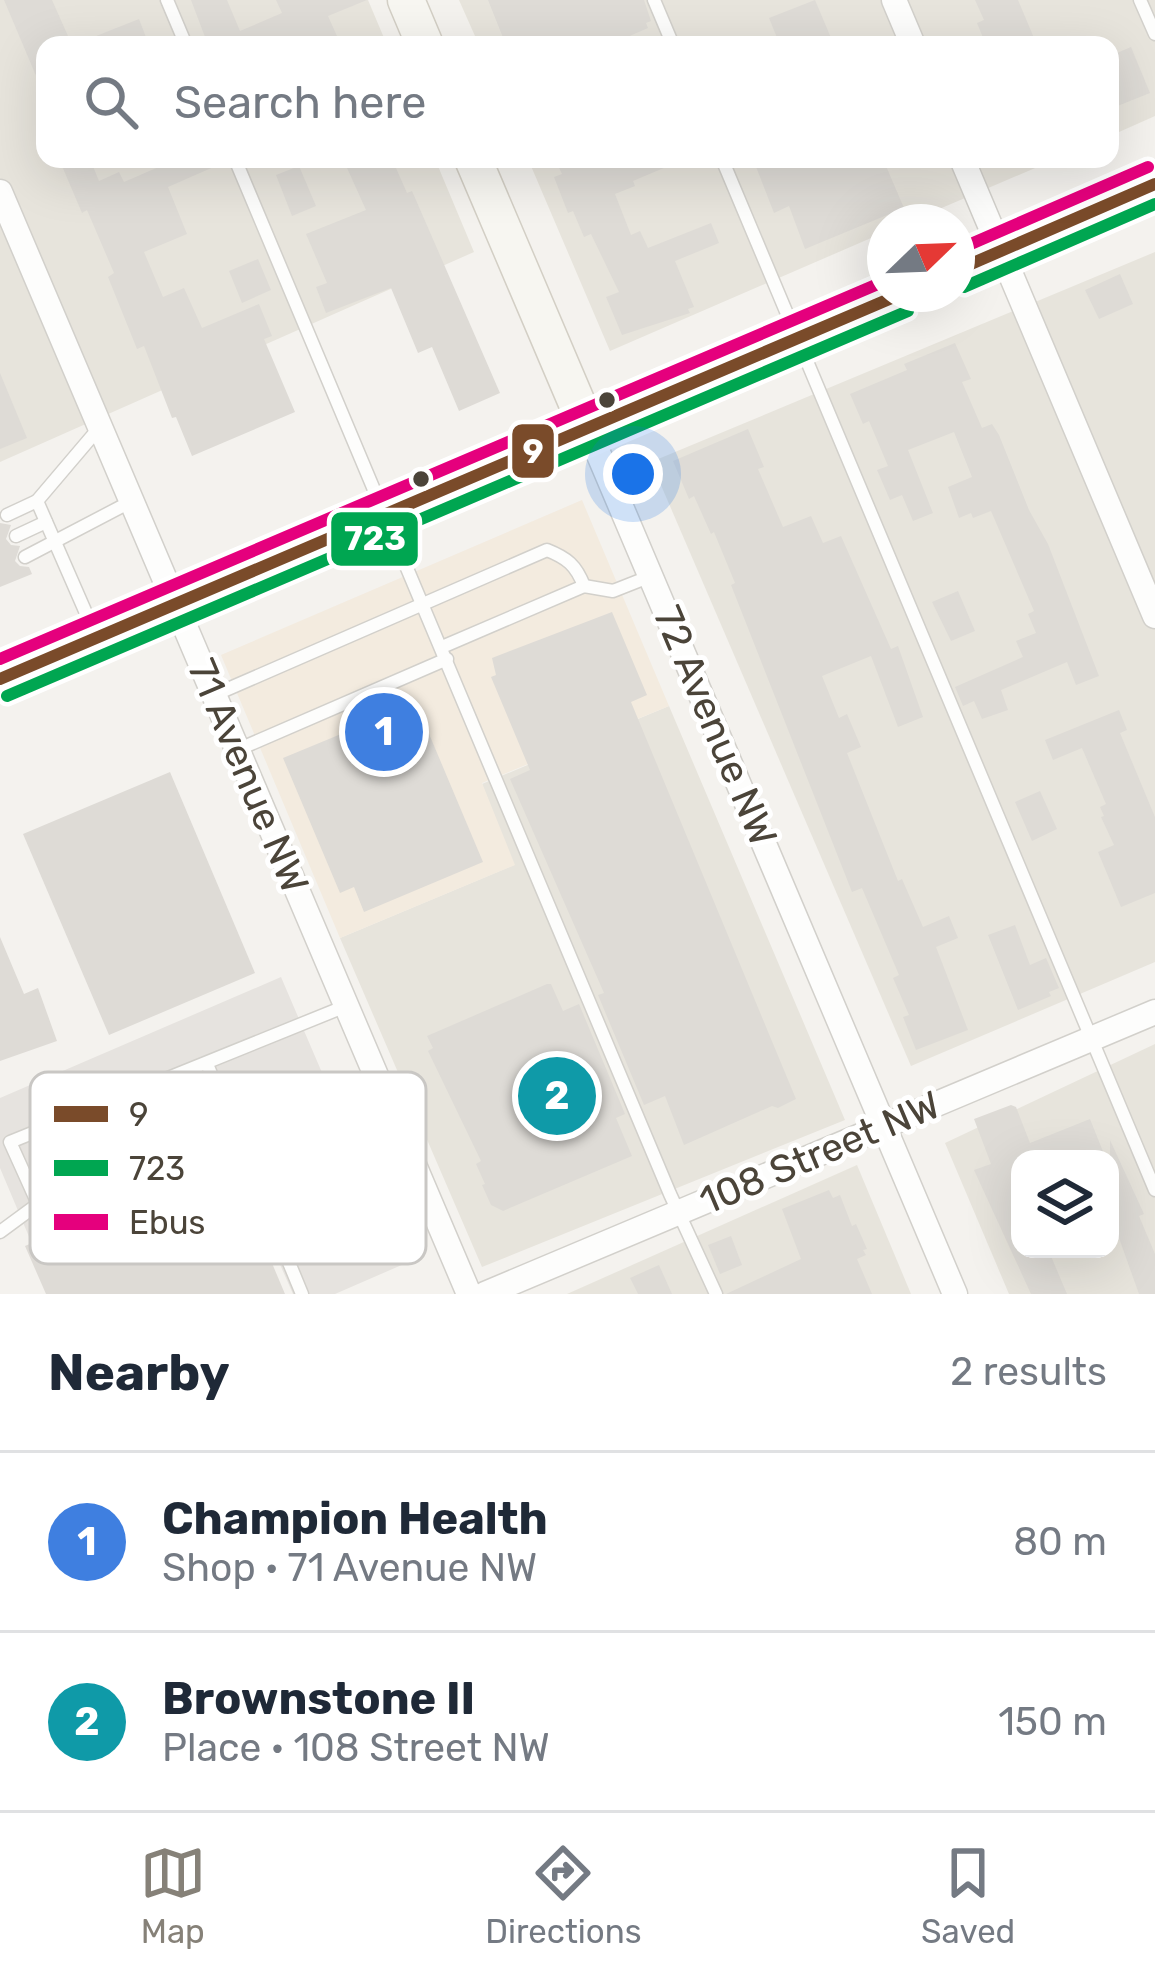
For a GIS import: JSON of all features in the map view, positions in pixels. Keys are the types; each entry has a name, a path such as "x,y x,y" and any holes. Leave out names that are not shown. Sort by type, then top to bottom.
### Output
{"main road":[{"path":"406,0 421,36"},
{"name":"72 Avenue NW","path":"477,168 589,429"},
{"path":"975,262 1155,184"},
{"path":"3,669 97,638 867,309"}],"street":[{"path":"894,0 909,36"},
{"path":"966,168 1155,616"},
{"name":"71 Avenue NW","path":"0,192 374,1072"},
{"name":"72 Avenue NW","path":"589,429 956,1294"},
{"name":"108 Street NW","path":"485,1294 1155,1012"},
{"name":"71 Avenue NW","path":"426,1193 469,1294"}],"lane":[{"path":"167,0 182,36"},
{"path":"654,0 669,36"},
{"path":"1140,0 1155,34"},
{"path":"239,168 716,1294"},
{"path":"726,168 1155,1190"},
{"path":"8,515 37,501 100,427"},
{"path":"37,501 97,638"},
{"path":"25,557 132,501"},
{"path":"16,536 46,522"},
{"path":"214,695 547,550 578,569 584,586"},
{"path":"237,750 584,586 613,591 651,576"},
{"path":"187,1072 346,1006"},
{"path":"207,1064 210,1072"},
{"path":"30,1134 10,1142 30,1186"},
{"path":"0,1232 30,1210"},
{"path":"290,1264 302,1294"}],"shaded area":[{"path":"0,0 368,0 383,36 36,36 36,168 439,168 474,252 0,462"},
{"path":"459,0 1155,0 1155,116 1119,132 1119,36 475,36"},
{"path":"532,168 1035,168 951,204 867,204 867,240 610,351"},
{"path":"1155,252 1155,962 911,1066 651,462"},
{"path":"582,500 669,706 482,783 515,865 340,938 221,655"},
{"path":"669,706 845,1120 482,1267 426,1137 426,1072 398,1072 340,938 514,865 482,784"},
{"path":"281,977 322,1072 60,1072"},
{"path":"1155,1044 1155,1294 1009,1294 945,1143"},
{"path":"30,1085 30,1239 0,1168 0,1098"},
{"path":"857,1165 911,1294 567,1294"},
{"path":"280,1264 404,1264 335,1294 293,1294"}],"building":[{"path":"4,0 52,0 68,36 36,36 36,76"},
{"path":"191,0 227,0 240,31 282,13 276,0 367,0 328,16 337,36 205,36"},
{"path":"488,0 644,0 651,21 646,23 648,28 630,36 502,36"},
{"path":"815,0 830,36 776,36 769,18"},
{"path":"975,0 1018,0 1033,36 982,36 977,23 984,20"},
{"path":"139,19 146,36 96,36"},
{"path":"1131,47 1150,93 1119,105 1119,52"},
{"path":"63,168 94,168 99,181 119,172 124,182 156,168 211,168 168,187 187,234 144,252 163,297 184,288 202,328 259,304 272,336 264,339 295,412 192,456 144,346 137,349 108,277 114,273 87,210 82,213"},
{"path":"300,168 316,206 292,216 276,175"},
{"path":"347,168 396,168 407,193 412,191 500,393 459,411 432,347 418,353 391,288 326,313 316,287 327,283 306,234 366,210"},
{"path":"559,168 664,168 615,194 631,235 640,231 648,248 711,223 719,243 675,261 694,307 688,309 690,313 622,335 606,297 619,292 591,234 584,237 573,211 568,213 554,177 562,174"},
{"path":"756,168 887,168 902,204 867,204 867,223 805,249 789,206 774,213"},
{"path":"258,259 271,290 242,303 229,271"},
{"path":"1120,274 1133,304 1099,319 1085,290"},
{"path":"955,343 971,379 962,382 982,428 992,424 999,435 1099,676 1076,685 1067,662 1001,690 1008,710 982,719 974,701 963,706 955,687 1023,657 1016,641 1036,633 1028,614 1034,611 991,511 959,518 948,487 972,477 954,432 908,450 933,513 913,521 902,495 890,500 877,470 888,466 869,421 863,424 850,394"},
{"path":"0,373 27,438 0,449"},
{"path":"748,429 764,467 758,469 783,527 811,516 823,543 841,536 891,649 898,646 923,717 898,727 871,656 822,676 839,718 847,714 861,747 847,753 898,881 902,879 923,927 949,916 958,938 936,947 968,1030 916,1050 903,1017 909,1015 893,978 899,975 862,888 852,892 714,532 711,534 694,496 689,499 673,461"},
{"path":"0,523 11,525 6,539 20,546 15,561 29,567 32,574 0,587"},
{"path":"958,591 975,631 951,641 932,602"},
{"path":"612,612 647,695 631,702 796,1099 684,1145 665,1096 644,1105 598,995 604,993 510,779 530,770 491,677 496,675 492,658"},
{"path":"416,703 483,862 364,912 354,887 340,893 283,758"},
{"path":"1119,710 1127,730 1120,733 1155,817 1155,893 1121,907 1098,852 1114,845 1101,817 1100,807 1106,804 1082,748 1053,760 1045,740"},
{"path":"170,772 255,973 109,1035 23,834"},
{"path":"1040,791 1057,829 1032,841 1015,802"},
{"path":"1015,925 1030,965 1046,958 1059,988 1018,1010 988,935"},
{"path":"0,937 24,994 38,988 57,1041 0,1061"},
{"path":"547,984 563,1011 579,1004 625,1114 616,1118 632,1156 503,1211 491,1205 482,1185 476,1164 481,1161 428,1051 433,1048 427,1036"},
{"path":"1016,1107 1030,1143 1090,1119 1102,1150 1011,1150 1011,1250 974,1170 991,1164 974,1119"},
{"path":"1119,1160 1144,1214 1139,1216 1155,1254 1155,1294 1139,1294 1119,1238"},
{"path":"829,1190 833,1198 840,1195 867,1249 857,1259 872,1294 726,1294 801,1259 782,1209"},
{"path":"731,1236 742,1265 720,1274 708,1245"},
{"path":"1014,1258 1052,1258 1067,1294 1031,1294"},
{"path":"33,1264 272,1264 285,1294 46,1294"},
{"path":"659,1265 672,1294 638,1294 630,1278"}],"transit line":[{"name":"Ebus","path":"975,242 1148,167"},
{"name":"9","path":"975,262 1155,184"},
{"name":"723","path":"975,282 1155,204"},
{"name":"Ebus","path":"0,659 867,289"},
{"name":"9","path":"0,679 867,309"},
{"name":"723","path":"7,696 906,312"}],"place":[{"name":"Champion Health","path":"384,732"},
{"name":"Brownstone II","path":"557,1096"}]}
